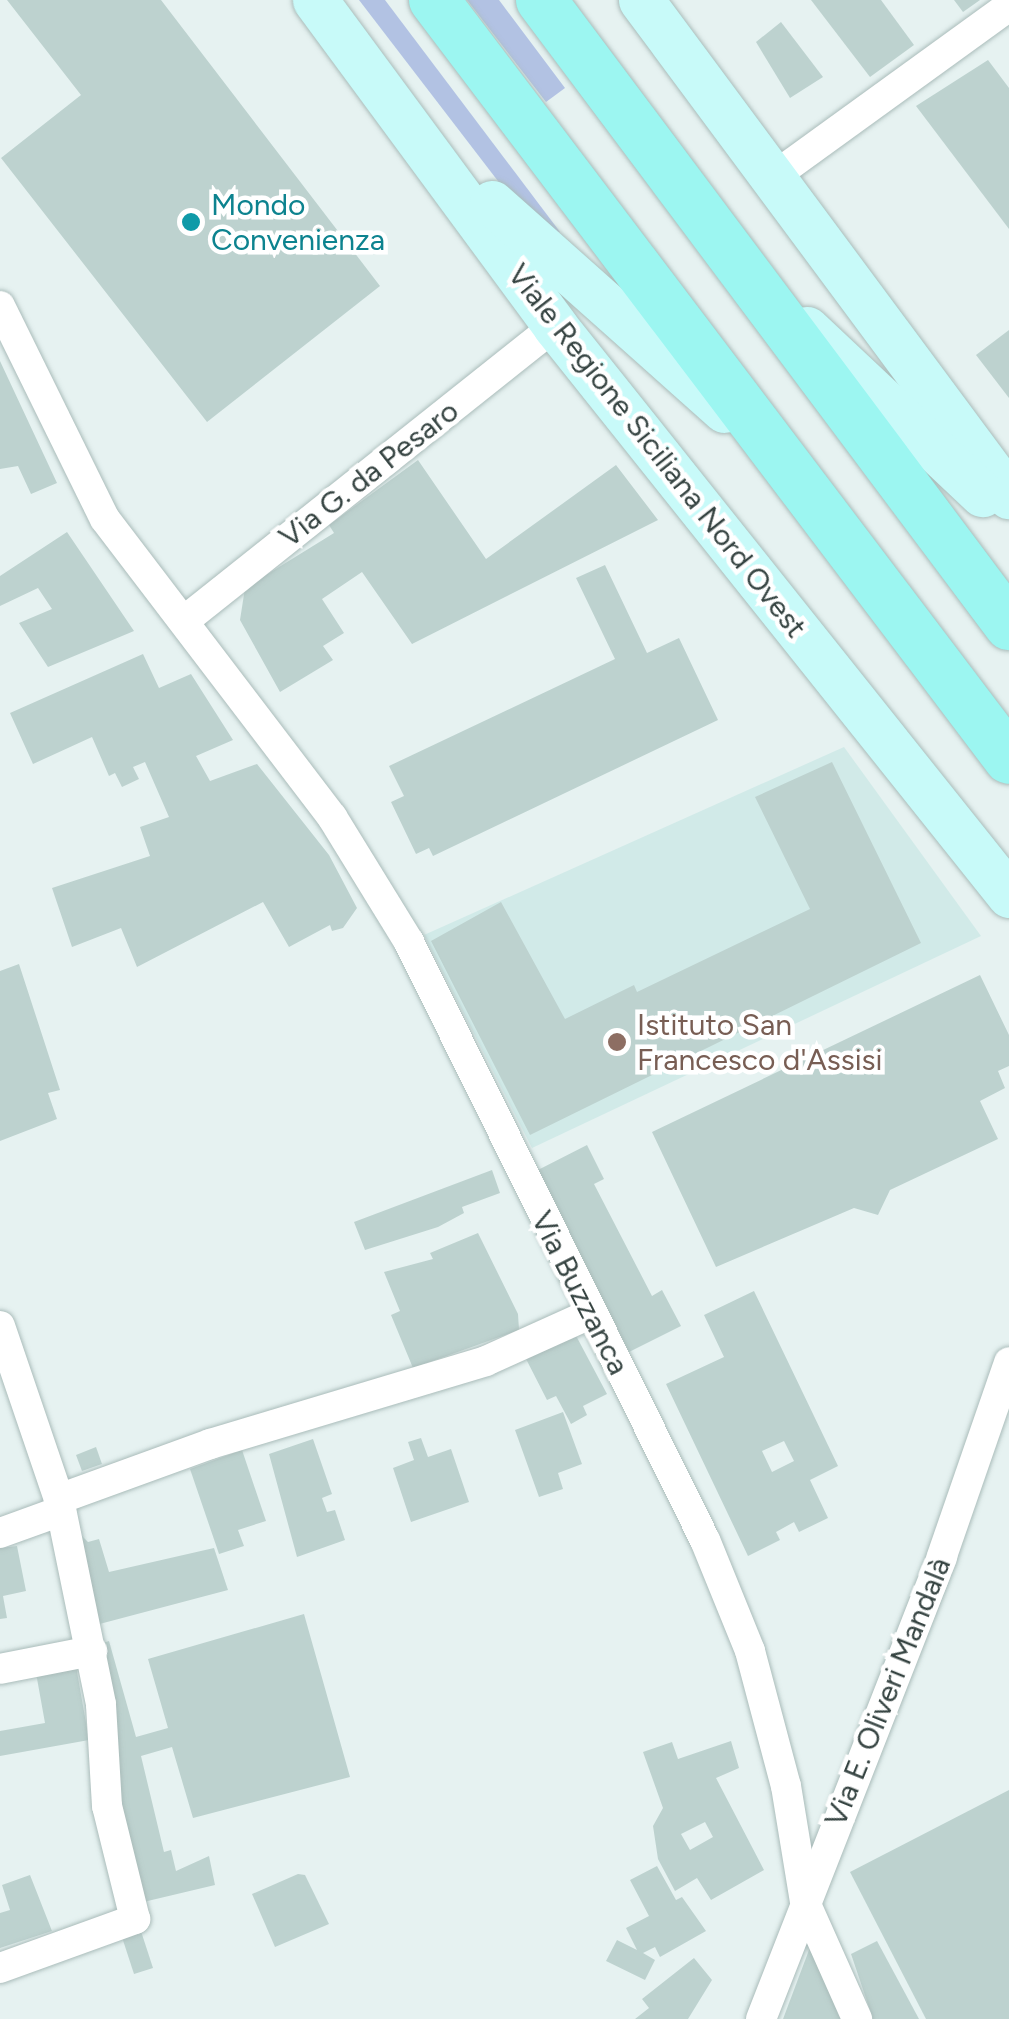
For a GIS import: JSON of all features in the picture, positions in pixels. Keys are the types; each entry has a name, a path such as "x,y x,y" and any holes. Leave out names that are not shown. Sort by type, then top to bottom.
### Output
{"main road":[{"path":"430,0 1009,759"},
{"path":"541,0 1009,624"}],"street":[{"name":"Viale Regione Siciliana Nord Ovest","path":"315,0 555,326 1009,894"},
{"path":"642,0 1009,496"},
{"path":"773,178 1009,6"},
{"path":"377,82 519,232 679,365 804,494"},
{"path":"740,264 1009,520"},
{"name":"Via Buzzanca","path":"0,306 105,519 332,817 408,942 704,1540 750,1651 786,1786 805,1902 857,2019"},
{"name":"Via G. da Pesaro","path":"184,621 555,326"},
{"path":"0,1533 210,1444 486,1361 590,1314"},
{"path":"0,1326 60,1505 92,1651 107,1806 135,1919 0,1968"},
{"name":"Via E. Oliveri Mandalà","path":"760,2019 942,1556 1009,1362"},
{"path":"0,1669 92,1651"}],"shaded area":[{"path":"359,0 385,0 560,232 534,228"},
{"path":"467,0 499,0 565,88 546,102"},
{"name":"Istituto San Francesco d'Assisi","path":"844,747 981,936 532,1148 424,935"}],"building":[{"name":"Mondo Convenienza","path":"7,0 161,0 380,286 207,422 1,158 81,95"},
{"path":"811,0 881,0 914,45 870,77"},
{"path":"954,0 980,0 963,12"},
{"path":"781,22 823,77 790,98 756,42"},
{"path":"988,60 1009,88 1009,229 916,106"},
{"path":"1009,330 1009,398 976,355"},
{"path":"0,361 57,483 31,494 18,466 0,469"},
{"path":"418,460 486,559 616,465 658,520 412,644 362,572 322,599 344,633 323,646 333,660 280,692 240,620 245,588 334,533 329,525"},
{"path":"67,532 134,631 48,667 19,623 52,609 38,588 0,606 0,576"},
{"path":"605,565 647,653 679,638 718,720 433,856 429,848 416,854 391,802 404,796 389,766 615,659 576,578"},
{"path":"143,654 159,688 191,674 233,740 196,756 210,781 257,764 329,855 357,908 343,928 332,931 330,925 289,947 263,902 137,967 121,928 72,947 52,888 150,856 140,827 169,817 145,762 133,767 139,779 122,787 115,773 109,776 92,737 33,764 10,713"},
{"path":"832,762 921,943 530,1135 431,941 501,902 565,1019 634,985 637,992 810,909 755,797"},
{"path":"19,964 60,1090 48,1093 57,1119 0,1141 0,971"},
{"path":"980,975 1009,1035 1009,1066 998,1071 1005,1088 980,1101 998,1139 890,1190 878,1215 854,1208 716,1267 652,1132"},
{"path":"587,1145 604,1179 594,1184 652,1296 662,1290 681,1326 629,1352 536,1171"},
{"path":"492,1170 500,1193 462,1207 464,1213 438,1227 365,1250 354,1222"},
{"path":"478,1233 518,1314 519,1330 413,1368 391,1315 400,1311 384,1272 433,1259 430,1253"},
{"path":"754,1291 838,1466 810,1480 828,1518 799,1532 794,1522 776,1532 780,1540 748,1556 666,1384 724,1357 704,1315","holes":["784,1441 794,1461 772,1472 762,1451"]},
{"path":"573,1330 607,1394 583,1406 587,1415 571,1424 556,1396 547,1400 524,1355"},
{"path":"563,1412 582,1464 558,1473 563,1489 539,1497 515,1430"},
{"path":"421,1438 428,1457 451,1449 469,1502 411,1522 393,1468 414,1460 408,1442"},
{"path":"313,1439 332,1494 322,1498 327,1512 335,1510 345,1540 297,1557 269,1454"},
{"path":"96,1447 102,1464 82,1471 76,1455"},
{"path":"242,1450 266,1521 238,1530 244,1546 219,1554 190,1469"},
{"path":"78,1532 88,1542 99,1539 109,1572 214,1548 228,1590 92,1626"},
{"path":"17,1546 26,1591 3,1596 7,1618 0,1619 0,1548"},
{"path":"304,1614 350,1777 193,1818 172,1747 141,1756 164,1852 171,1850 176,1871 209,1856 215,1885 135,1904 97,1645 109,1641 136,1737 168,1728 148,1659"},
{"path":"76,1666 89,1740 0,1756 0,1731 45,1723 36,1673"},
{"path":"731,1741 739,1768 716,1778 764,1870 711,1900 697,1878 675,1891 658,1859 653,1826 663,1808 643,1752 672,1742 678,1759","holes":["705,1822 713,1837 690,1850 681,1834"]},
{"path":"1009,1790 1009,2019 926,2019 850,1872"},
{"path":"657,1866 676,1900 682,1897 706,1931 660,1957 655,1947 643,1953 655,1960 645,1980 606,1961 617,1940 637,1950 626,1928 649,1916 630,1880"},
{"path":"298,1874 305,1875 329,1924 275,1947 252,1894"},
{"path":"30,1875 52,1931 0,1948 0,1913 10,1910 2,1885"},
{"path":"138,1922 153,1968 134,1974 119,1928"},
{"path":"877,1941 919,2019 873,2019 851,1954"},
{"path":"812,1942 842,2019 783,2019"},
{"path":"694,1958 712,1980 688,2019 635,2019 649,2008 642,1999"}],"place":[{"name":"Mondo Convenienza","path":"191,222"},
{"name":"Istituto San Francesco d'Assisi","path":"617,1042"}]}
